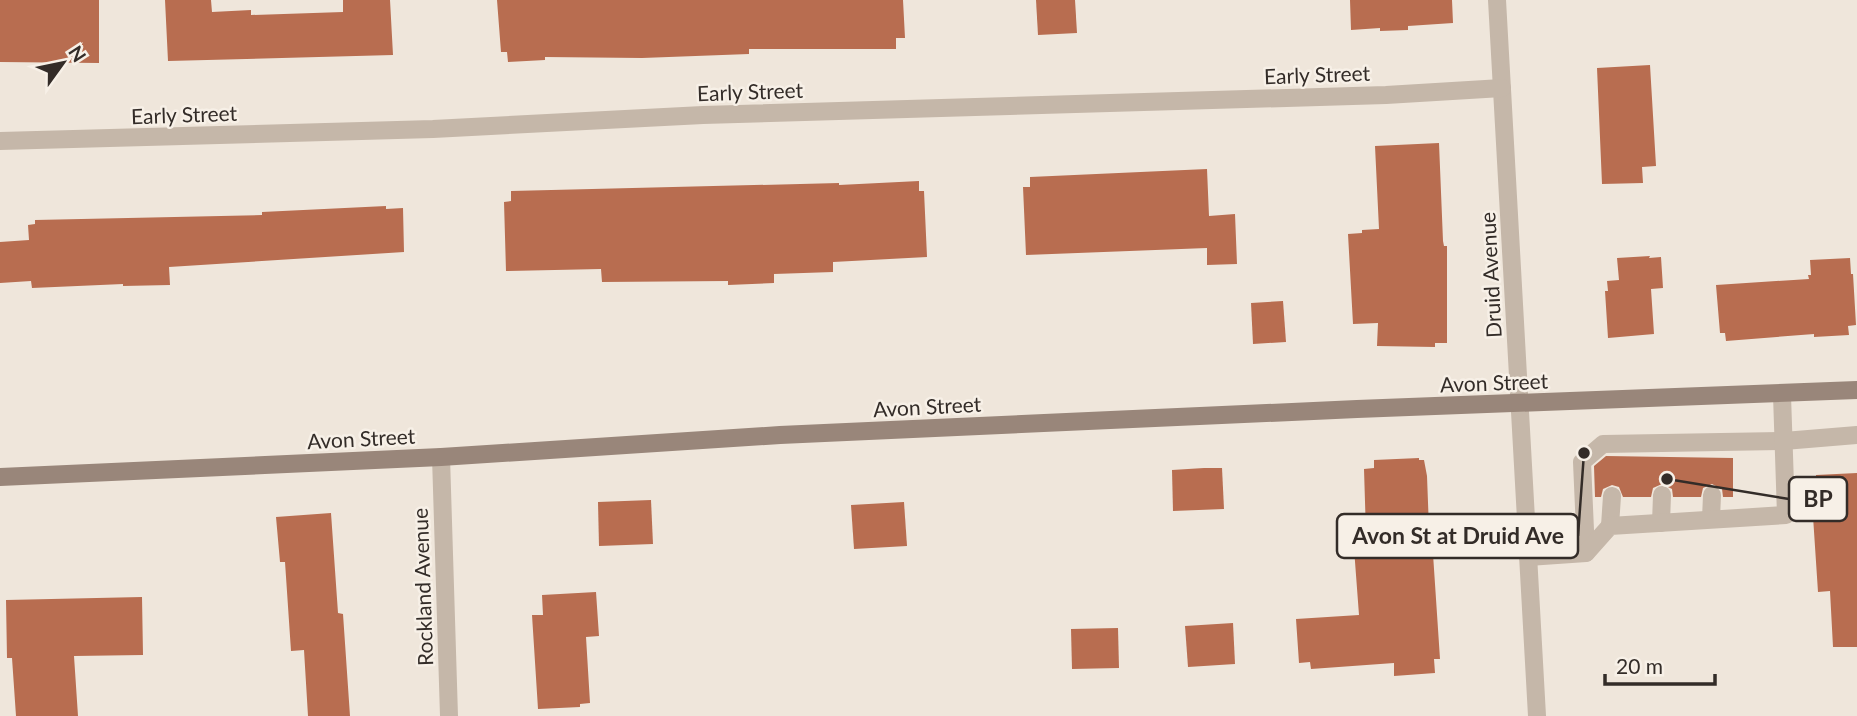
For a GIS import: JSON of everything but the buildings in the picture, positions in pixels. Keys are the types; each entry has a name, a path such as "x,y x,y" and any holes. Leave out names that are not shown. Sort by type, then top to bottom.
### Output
{"main road":[{"name":"Avon Street","path":"0,477 440,457 780,435 1857,390"}],"street":[{"name":"Druid Avenue","path":"1497,0 1537,716"},
{"name":"Early Street","path":"0,141 419,129 703,115 1502,88"},
{"path":"1610,526 1786,515 1782,394"},
{"path":"1586,553 1582,463 1603,444 1613,451 1712,449 1857,435"},
{"name":"Rockland Avenue","path":"440,457 449,716"},
{"path":"1661,523 1662,495"},
{"path":"1711,519 1712,495"},
{"path":"1528,557 1586,553 1610,526 1612,496"}],"place":[{"name":"Avon St at Druid Ave","path":"1584,453"},
{"name":"BP","path":"1667,479"}]}
